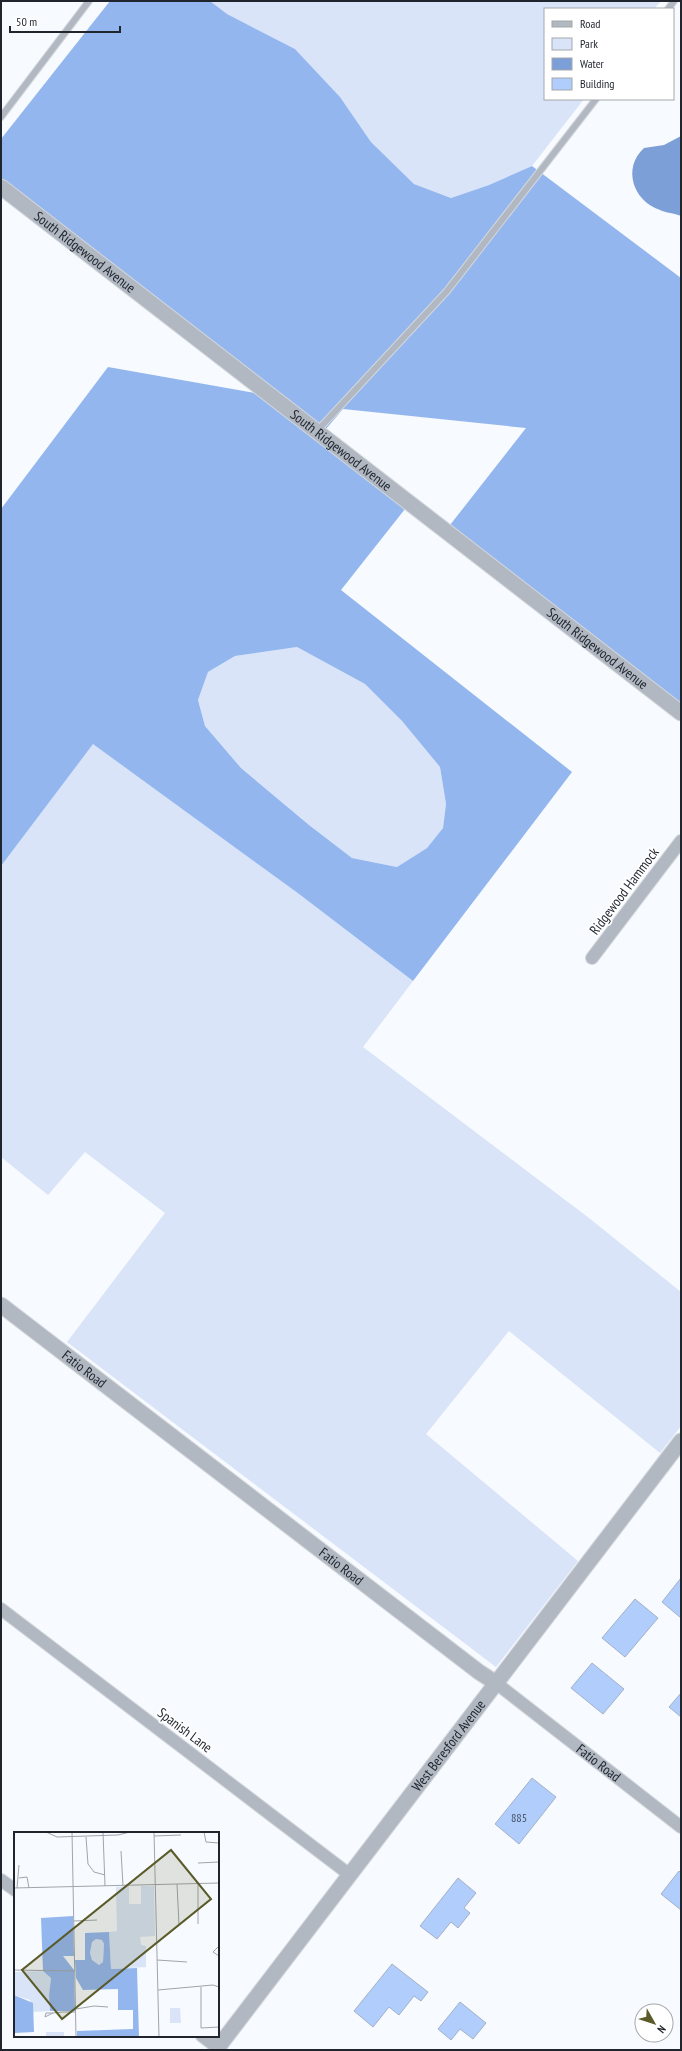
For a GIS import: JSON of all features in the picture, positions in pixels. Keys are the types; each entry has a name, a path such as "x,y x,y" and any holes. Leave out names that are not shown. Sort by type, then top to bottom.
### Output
{"street":[{"name":"South Ridgewood Avenue","path":"1,187 681,713"},
{"name":"Ridgewood Hammock","path":"592,958 681,841"},
{"name":"Fatio Road","path":"1,1305 473,1667 496,1682 681,1827"},
{"name":"West Beresford Avenue","path":"217,2049 681,1441"},
{"name":"Spanish Lane","path":"1,1609 350,1875"},
{"path":"1,1880 14,1889"},
{"path":"203,2037 217,2049"}],"lane":[{"path":"1,117 89,1"},
{"path":"317,431 447,291 595,100"}],"green space":[{"path":"210,1 661,1 655,8 544,8 544,100 583,100 532,166 489,185 451,198 414,184 371,142 340,97 295,49 227,14"},
{"path":"297,647 365,684 402,721 440,767 446,804 443,828 427,848 397,867 352,858 309,825 241,768 205,726 198,700 208,672 235,656"},
{"path":"93,743 299,894 413,981 363,1047 589,1218 681,1292 681,1426 660,1453 509,1331 426,1434 578,1561 496,1667 67,1342 165,1213 85,1152 48,1195 1,1157 1,866"}],"shaded area":[{"path":"110,1 210,1 227,14 295,49 340,97 371,142 414,184 451,198 489,185 532,166 681,278 681,703 450,525 526,428 343,409 326,429 1,178 1,139"},
{"path":"108,367 255,393 405,509 341,590 572,772 413,981 299,894 93,744 1,866 1,509","holes":["297,647 365,684 402,721 440,767 446,804 443,828 427,848 397,867 352,858 309,825 241,768 205,726 198,700 208,672 235,656"]}],"water":[{"path":"681,136 681,216 665,212 651,206 637,192 632,174 633,165 637,156 644,148 664,145"}],"building":[{"path":"681,1578 681,1618 662,1602"},
{"path":"635,1599 658,1618 625,1657 602,1638"},
{"path":"592,1663 624,1689 603,1714 571,1688"},
{"path":"681,1693 681,1717 669,1707"},
{"path":"532,1778 556,1797 519,1844 495,1824"},
{"path":"679,1871 681,1873 681,1910 661,1894"},
{"path":"458,1878 476,1893 464,1908 470,1913 458,1928 451,1922 437,1939 420,1926"},
{"path":"392,1964 428,1992 421,2001 414,1996 399,2015 389,2007 373,2027 354,2011"},
{"path":"460,2002 486,2023 473,2039 460,2029 451,2040 438,2029"}]}
